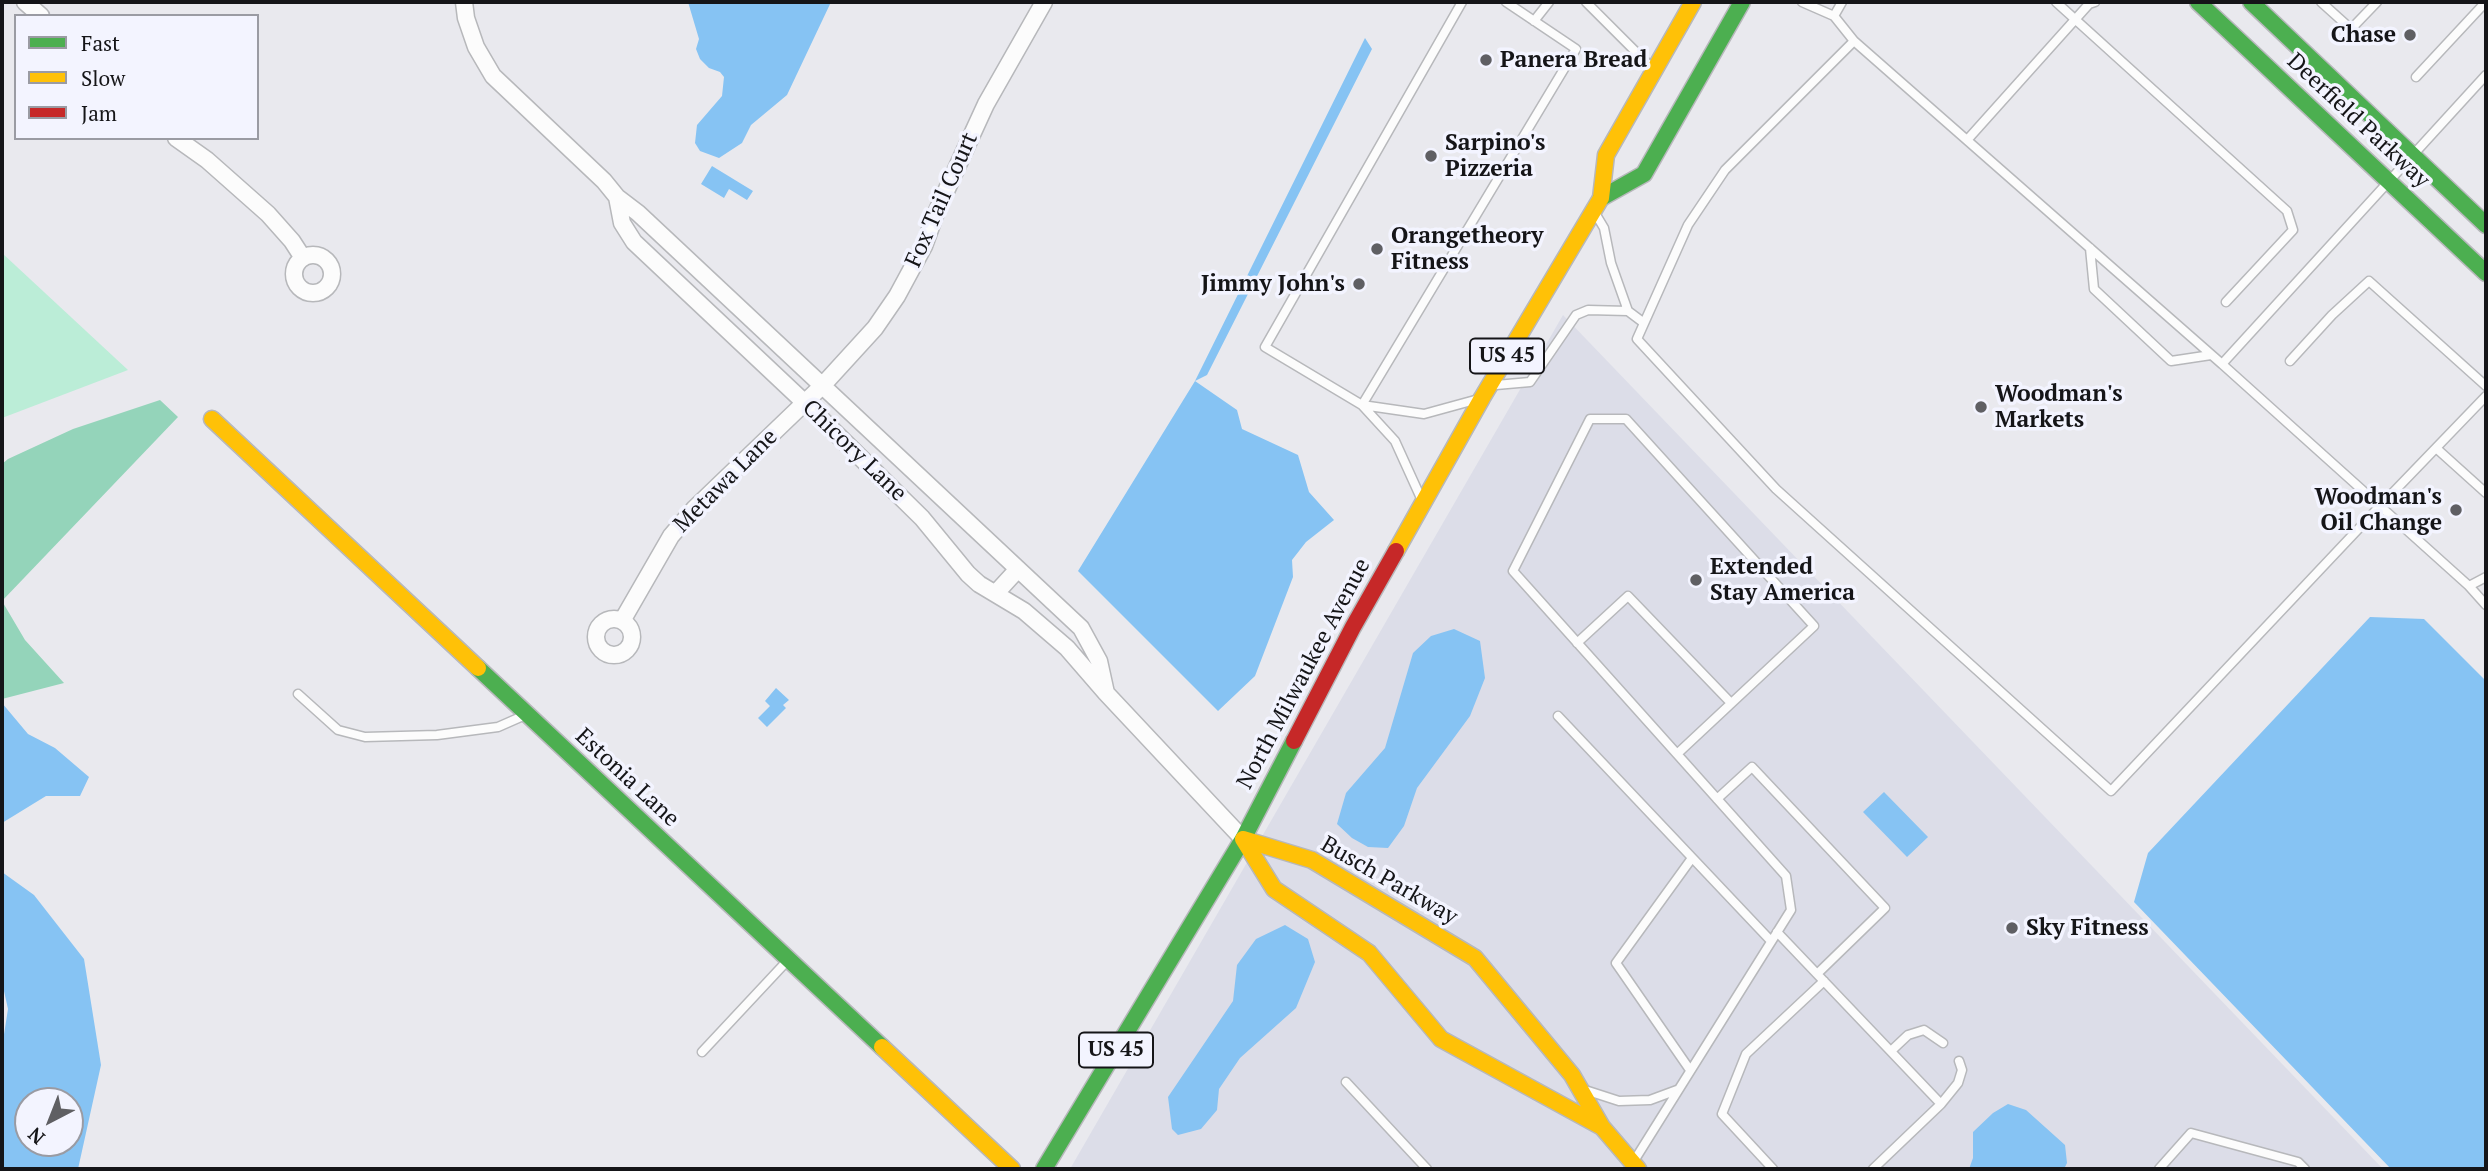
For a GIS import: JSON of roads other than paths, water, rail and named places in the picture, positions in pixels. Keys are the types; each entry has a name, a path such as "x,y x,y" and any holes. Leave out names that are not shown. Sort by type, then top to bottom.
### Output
{"main road":[{"name":"North Milwaukee Avenue","path":"1044,1169 1243,839 1353,627 1486,392 1597,204 1606,155 1693,2"},
{"name":"North Milwaukee Avenue","path":"1597,204 1644,174 1742,2"},
{"name":"Deerfield Parkway","path":"2198,2 2486,273"},
{"name":"Deerfield Parkway","path":"2250,2 2486,225"},
{"name":"Estonia Lane","path":"212,419 1012,1169"},
{"name":"Busch Parkway","path":"1243,839 1312,860 1475,958 1572,1075 1602,1127 1632,1167"},
{"name":"Busch Parkway","path":"1243,839 1274,889 1369,953 1441,1039 1602,1127"}],"street":[{"path":"25,2 39,14"},
{"name":"Chicory Lane","path":"464,2 466,18 476,47 493,76 604,181 617,197 638,213 1081,628 1099,661 1106,693"},
{"name":"Fox Tail Court","path":"822,386 875,328 897,296 925,246 936,213 986,104 1044,2"},
{"path":"179,140 207,160 268,214 303,258"},
{"name":"Chicory Lane","path":"617,197 622,223 634,242 922,518 968,575 1024,611 1067,648 1243,839"},
{"name":"Metawa Lane","path":"622,621 671,536 687,517 822,386"},
{"path":"996,593 1018,569"}],"lane":[{"path":"1423,502 1395,441 1362,405 1265,347 1462,2"},
{"path":"1362,405 1576,49 1506,2"},
{"path":"1534,21 1549,2"},
{"path":"1586,2 1654,70"},
{"path":"1802,2 1835,16 1854,41 2211,355 2469,586 2486,605"},
{"path":"1835,16 1842,2"},
{"path":"2056,2 2287,211 2293,230 2226,302"},
{"path":"2321,2 2351,29 2377,2"},
{"path":"1968,139 2091,3"},
{"path":"2416,77 2483,5"},
{"path":"1854,41 1725,170 1688,225 1637,340 1776,489 2111,791 2486,396"},
{"path":"2221,364 2486,75"},
{"path":"1597,204 1611,262 1628,311 1644,323"},
{"path":"2091,248 2094,289 2171,361 2211,355"},
{"path":"2290,361 2332,315 2369,281 2486,386"},
{"path":"1362,405 1424,414 1486,392 1530,382 1576,315 1588,310 1628,311"},
{"path":"1632,1167 1677,1090 1791,910 1786,876 1717,799 1513,570 1590,419 1626,419 1814,626 1677,754"},
{"path":"2437,449 2486,493"},
{"path":"2469,586 2486,577"},
{"path":"1577,642 1628,596 1731,704"},
{"path":"298,694 338,730 365,737 437,735 486,729 526,715"},
{"path":"1558,716 1771,941"},
{"path":"1717,799 1752,766 1885,908 1817,974"},
{"path":"1690,1070 1616,963 1692,858"},
{"path":"1777,932 1941,1104"},
{"path":"702,1052 788,960"},
{"path":"1773,1169 1722,1114 1746,1054 1824,981"},
{"path":"1891,1051 1908,1035 1924,1030 1943,1043"},
{"path":"1873,1169 1941,1104 1958,1083 1962,1070 1959,1061"},
{"path":"1346,1082 1427,1169"},
{"path":"1579,1088 1619,1101 1650,1100 1677,1090"},
{"path":"2159,1169 2192,1133 2298,1162 2305,1169"}],"water":[{"path":"688,2 831,2 787,95 751,125 742,143 719,158 700,151 695,143 697,125 722,96 724,77 700,59 696,49 699,39"},
{"path":"1365,38 1372,49 1207,375 1195,381"},
{"path":"712,166 753,191 747,200 729,189 724,198 701,184"},
{"path":"1195,381 1237,410 1242,429 1298,455 1309,492 1334,520 1306,542 1292,560 1293,577 1255,676 1218,711 1078,571"},
{"path":"2370,617 2424,619 2486,681 2486,1169 2391,1169 2134,902 2148,853"},
{"path":"1454,629 1480,641 1485,678 1470,716 1417,788 1404,826 1388,848 1368,847 1352,838 1337,824 1346,793 1385,748 1413,653 1431,636"},
{"path":"776,688 789,700 783,705 786,708 767,727 758,718 770,706 765,701"},
{"path":"2,703 28,734 55,748 89,777 80,796 46,796 2,823"},
{"path":"1884,792 1928,837 1907,857 1863,812"},
{"path":"2,872 34,895 84,959 101,1065 84,1142 84,1087 14,1087 14,1157 81,1157 78,1169 2,1169 2,1047 8,1009 2,982"},
{"path":"1285,925 1308,939 1315,962 1296,1008 1240,1058 1219,1089 1217,1110 1201,1129 1178,1135 1172,1129 1168,1097 1233,1001 1237,965 1256,939"},
{"path":"2008,1104 2026,1110 2065,1145 2067,1163 2064,1169 1969,1169 1973,1158 1973,1132 1993,1113"}],"place":[{"name":"Chase","path":"2410,35"},
{"name":"Panera Bread","path":"1486,60"},
{"name":"Sarpino's Pizzeria","path":"1431,156"},
{"name":"Orangetheory Fitness","path":"1377,249"},
{"name":"Jimmy John's","path":"1359,284"},
{"name":"Woodman's Markets","path":"1981,407"},
{"name":"Woodman's Oil Change","path":"2456,510"},
{"name":"Extended Stay America","path":"1696,580"},
{"name":"Sky Fitness","path":"2012,928"}]}
